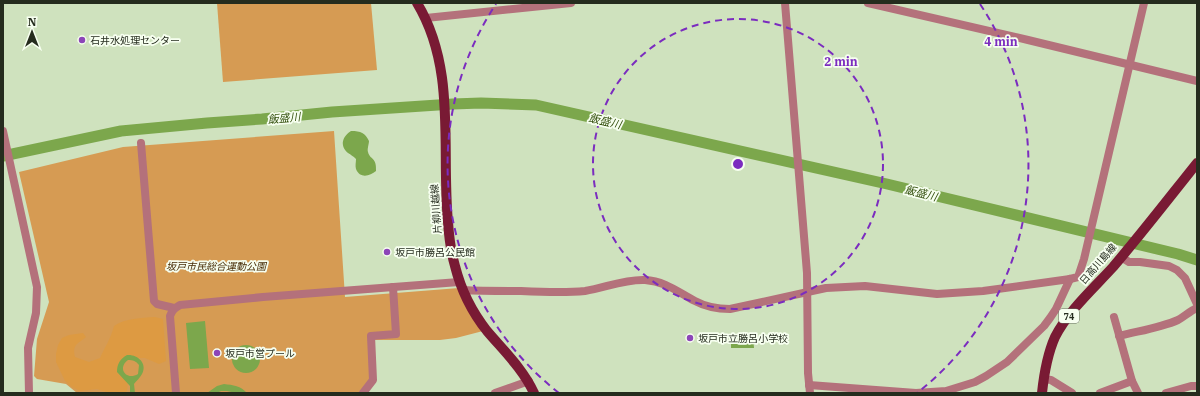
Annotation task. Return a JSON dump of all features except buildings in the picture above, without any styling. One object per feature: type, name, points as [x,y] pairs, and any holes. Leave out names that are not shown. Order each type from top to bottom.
[{"type":"main road","name":"片柳川越線","points":[[417,3],[426,18],[434,39],[441,69],[444,92],[447,209],[451,249],[461,286],[474,312],[486,330],[522,371],[529,381],[534,393]]},
{"type":"main road","name":"日高川島線","points":[[1042,393],[1049,351],[1062,326],[1123,255],[1197,163]]},
{"type":"street","points":[[426,18],[571,3]]},
{"type":"street","points":[[785,3],[808,291],[807,342],[810,389],[916,393],[946,391],[974,382],[1007,362],[1047,322],[1056,310],[1070,279]]},
{"type":"street","points":[[868,3],[1197,81]]},
{"type":"street","points":[[176,393],[170,316],[174,308],[191,303],[393,287],[461,286],[564,292],[586,291],[634,280],[646,280],[667,285],[705,305],[725,309],[736,308],[826,288],[865,286],[937,294],[961,293],[1078,277],[1144,3]]},
{"type":"street","points":[[3,131],[37,287],[36,313],[28,348],[29,393]]},
{"type":"street","points":[[142,143],[154,301],[157,304],[174,308]]},
{"type":"street","points":[[1123,255],[1128,262],[1140,262],[1174,268],[1185,278],[1197,304]]},
{"type":"street","points":[[363,393],[373,380],[371,336],[396,334],[393,287]]},
{"type":"street","points":[[1119,336],[1161,326],[1178,320],[1190,311],[1197,308]]},
{"type":"street","points":[[1114,317],[1132,381],[1138,393]]},
{"type":"street","points":[[1044,379],[1051,380],[1072,393]]},
{"type":"street","points":[[494,393],[529,381]]},
{"type":"street","points":[[1100,393],[1132,381]]},
{"type":"street","points":[[1166,393],[1191,386],[1197,387],[1195,393]]},
{"type":"green space","points":[[217,3],[371,3],[377,70],[223,82]]},
{"type":"green space","name":"坂戸市民総合運動公園","points":[[334,131],[345,297],[459,288],[483,331],[456,338],[440,340],[370,340],[372,379],[361,393],[77,393],[66,384],[37,379],[34,376],[37,339],[49,302],[19,172],[123,147]]},
{"type":"shaded area","points":[[351,131],[362,133],[369,141],[368,152],[376,166],[376,171],[371,174],[365,176],[360,174],[356,168],[356,159],[345,150],[343,141],[346,135]]},
{"type":"shaded area","points":[[155,317],[163,319],[166,361],[159,364],[145,358],[126,358],[119,371],[128,382],[126,393],[109,393],[97,389],[80,391],[65,381],[56,362],[58,345],[62,338],[69,335],[83,333],[86,337],[75,347],[74,353],[75,357],[89,362],[100,358],[114,326],[129,320]]},
{"type":"shaded area","points":[[205,321],[209,368],[190,369],[186,323]]},
{"type":"shaded area","points":[[753,337],[754,348],[731,348],[731,338]]},
{"type":"shaded area","points":[[246,345],[256,349],[260,359],[256,369],[246,373],[236,369],[232,359],[236,349]]},
{"type":"shaded area","points":[[127,355],[134,356],[143,363],[144,366],[142,374],[134,384],[135,393],[130,393],[130,386],[117,372],[119,362]],"holes":[[[128,360],[136,362],[139,365],[138,374],[130,376],[124,373],[123,367]]]},
{"type":"shaded area","points":[[224,384],[234,385],[247,393],[221,391],[217,393],[207,393],[217,386]]},
{"type":"waterway","name":"飯盛川","points":[[3,156],[121,131],[332,112],[453,104],[481,103],[536,105],[887,184],[1178,254],[1197,260]]},
{"type":"place","name":"石井水処理センター","points":[[82,40]]},
{"type":"place","name":"坂戸市勝呂公民館","points":[[387,252]]},
{"type":"place","name":"坂戸市立勝呂小学校","points":[[690,338]]},
{"type":"place","name":"坂戸市営プール","points":[[217,353]]}]
